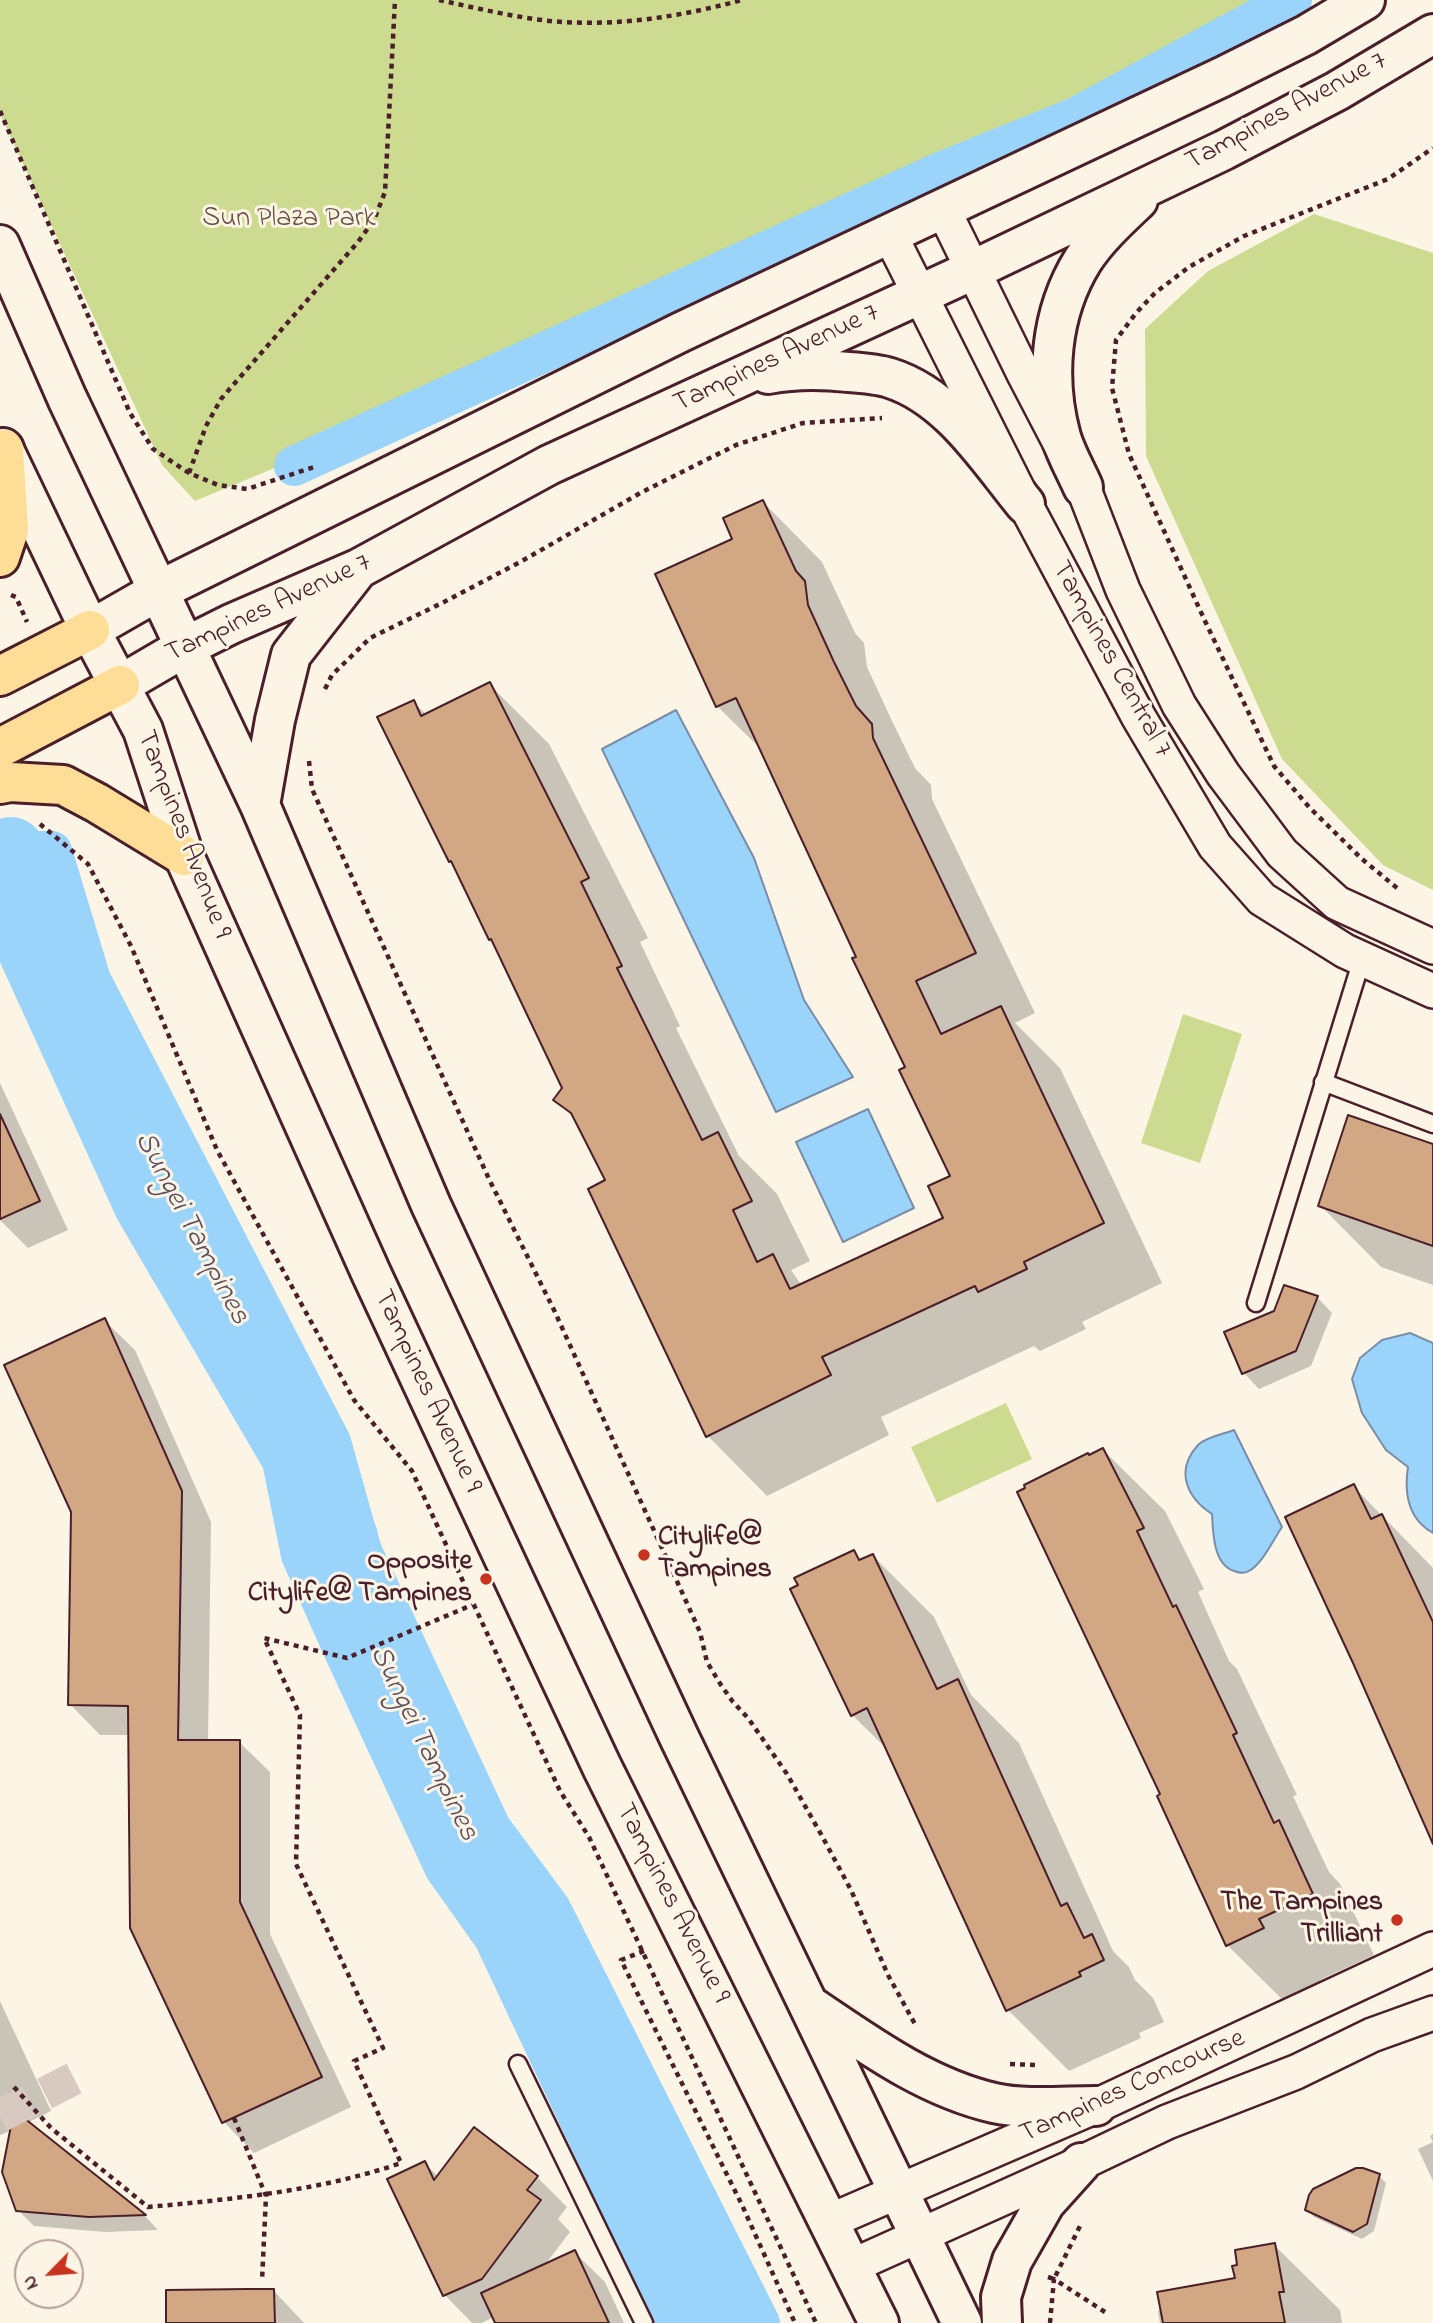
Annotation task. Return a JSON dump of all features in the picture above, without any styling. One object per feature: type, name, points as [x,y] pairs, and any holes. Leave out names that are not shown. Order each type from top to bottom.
[{"type":"main road","points":[[0,676],[90,630],[158,591],[681,332],[1246,65],[1306,35],[1365,0]]},
{"type":"main road","name":"Tampines Avenue 7","points":[[120,685],[231,624],[358,569],[549,465],[973,270],[1291,116],[1433,34]]},
{"type":"main road","points":[[1083,487],[1062,440],[1055,408],[1052,378],[1058,318],[1068,289],[1084,259],[1106,231],[1156,181]]},
{"type":"main road","points":[[0,245],[67,398],[260,804],[430,1205],[673,1724],[962,2323]]},
{"type":"main road","points":[[732,382],[787,370],[810,370],[888,377],[908,385],[942,408],[962,428],[1025,504]]},
{"type":"main road","name":"Tampines Avenue 9","points":[[0,557],[9,530],[2,444]]},
{"type":"main road","name":"Tampines Avenue 9","points":[[2,444],[90,630],[143,730],[184,856],[371,1273],[602,1767],[830,2221],[878,2323]]},
{"type":"main road","points":[[260,804],[275,719],[291,655],[358,569]]},
{"type":"main road","points":[[0,748],[120,685]]},
{"type":"main road","points":[[0,784],[10,782],[63,785],[184,856]]},
{"type":"main road","points":[[807,2004],[876,2050],[946,2089],[996,2104],[1096,2106]]},
{"type":"main road","points":[[1002,2323],[1001,2297],[1012,2261],[1045,2203],[1081,2163]]},
{"type":"street","name":"Tampines Central 7","points":[[943,209],[1083,487],[1123,590],[1179,705],[1223,774],[1282,853],[1337,903],[1433,947]]},
{"type":"street","name":"Tampines Central 7","points":[[890,235],[1025,504],[1138,716],[1215,846],[1262,899],[1345,951],[1433,991]]},
{"type":"street","name":"Tampines Concourse","points":[[830,2221],[1096,2106],[1433,1949]]},
{"type":"street","name":"Tampines Concourse","points":[[852,2266],[1167,2122],[1296,2072],[1372,2035],[1433,2013]]},
{"type":"lane","points":[[1256,1303],[1362,959]]},
{"type":"lane","points":[[1323,1083],[1433,1124]]},
{"type":"lane","points":[[518,2064],[644,2323]]},
{"type":"path","points":[[0,111],[131,413],[153,449],[189,473],[206,426],[221,399],[358,242],[378,211],[384,192],[395,0]]},
{"type":"path","points":[[439,0],[516,16],[582,23],[677,16],[742,0]]},
{"type":"path","points":[[1402,892],[1335,833],[1274,766],[1129,454],[1112,388],[1116,340],[1155,293],[1189,267],[1244,236],[1388,179],[1433,148]]},
{"type":"path","points":[[321,695],[332,675],[370,638],[444,603],[642,492],[736,445],[803,423],[893,418]]},
{"type":"path","points":[[308,755],[312,789],[489,1179],[554,1310],[700,1632],[707,1662],[793,1784],[851,1890],[888,1975],[920,2034]]},
{"type":"path","points":[[34,819],[88,864],[131,946],[217,1150],[354,1400],[412,1471],[560,1791],[589,1837],[816,2323]]},
{"type":"path","points":[[13,2087],[51,2129],[148,2207],[266,2196],[378,2171],[401,2163],[354,2061],[383,2048],[296,1864],[300,1715],[264,1638],[347,1658],[472,1605]]},
{"type":"path","points":[[643,1951],[621,1960],[742,2205],[795,2323]]},
{"type":"path","points":[[234,2118],[266,2196],[262,2281]]},
{"type":"path","points":[[1050,2323],[1054,2279],[1083,2221]]},
{"type":"path","points":[[1012,2261],[1054,2279],[1105,2312]]},
{"type":"green space","name":"Sun Plaza Park","points":[[0,0],[1272,0],[1201,37],[289,462],[195,501],[162,465],[0,114]]},
{"type":"green space","points":[[1314,214],[1433,253],[1433,890],[1383,865],[1282,759],[1146,456],[1145,329],[1208,271]]},
{"type":"green space","points":[[1183,1014],[1242,1034],[1200,1163],[1141,1143]]},
{"type":"green space","points":[[1006,1403],[1032,1459],[937,1503],[911,1447]]},
{"type":"water","points":[[676,710],[754,858],[804,1000],[853,1077],[776,1112],[602,749]]},
{"type":"water","points":[[868,1109],[914,1208],[843,1242],[796,1142]]},
{"type":"water","points":[[1410,1333],[1433,1343],[1433,1533],[1413,1513],[1408,1496],[1408,1467],[1386,1450],[1362,1413],[1352,1379],[1360,1358],[1382,1340]]},
{"type":"water","points":[[1234,1430],[1282,1527],[1259,1563],[1243,1573],[1234,1571],[1222,1562],[1216,1547],[1212,1514],[1190,1491],[1185,1473],[1191,1454],[1201,1442]]},
{"type":"building","points":[[763,500],[796,571],[805,581],[808,605],[834,662],[856,706],[872,724],[873,738],[976,953],[916,981],[941,1034],[1001,1006],[1104,1223],[1024,1262],[1027,1269],[978,1292],[975,1286],[822,1357],[831,1375],[706,1437],[588,1189],[605,1180],[571,1113],[553,1100],[562,1088],[491,939],[489,940],[377,717],[414,700],[421,716],[490,682],[589,878],[581,882],[622,966],[617,968],[702,1140],[718,1132],[752,1201],[733,1210],[757,1262],[773,1254],[790,1289],[943,1218],[928,1186],[950,1176],[899,1070],[905,1067],[852,958],[856,957],[736,698],[716,707],[655,574],[732,539],[723,518]]},
{"type":"building","points":[[0,1114],[40,1201],[0,1219]]},
{"type":"building","points":[[1348,1115],[1433,1144],[1433,1246],[1318,1206]]},
{"type":"building","points":[[1284,1285],[1318,1296],[1296,1351],[1242,1374],[1224,1332],[1274,1311]]},
{"type":"building","points":[[105,1318],[182,1491],[178,1740],[240,1740],[240,1902],[322,2077],[222,2123],[130,1928],[128,1706],[68,1705],[71,1512],[4,1365]]},
{"type":"building","points":[[1103,1448],[1144,1528],[1137,1531],[1173,1607],[1176,1605],[1237,1733],[1233,1735],[1274,1823],[1279,1820],[1313,1894],[1259,1919],[1264,1928],[1226,1946],[1157,1796],[1160,1794],[1017,1492],[1025,1488],[1024,1485]]},
{"type":"building","points":[[1354,1484],[1371,1519],[1382,1514],[1433,1622],[1433,1844],[1285,1517]]},
{"type":"building","points":[[854,1550],[859,1560],[873,1554],[937,1689],[958,1679],[1061,1906],[1067,1903],[1084,1938],[1092,1934],[1104,1960],[1079,1972],[1081,1976],[1006,2011],[867,1708],[851,1716],[790,1589],[798,1585],[794,1578]]},
{"type":"building","points":[[14,2110],[146,2215],[89,2217],[16,2211],[2,2172]]},
{"type":"building","points":[[474,2127],[538,2176],[527,2190],[541,2200],[482,2279],[443,2296],[387,2179],[425,2161],[434,2180]]},
{"type":"building","points":[[1356,2168],[1380,2174],[1367,2224],[1353,2232],[1305,2210],[1313,2189]]},
{"type":"building","points":[[1275,2243],[1284,2292],[1279,2292],[1285,2323],[1163,2323],[1157,2292],[1235,2278],[1232,2266],[1237,2265],[1235,2250]]},
{"type":"building","points":[[575,2250],[609,2323],[495,2323],[481,2293]]},
{"type":"building","points":[[274,2289],[275,2323],[166,2323],[166,2290]]},
{"type":"waterway","points":[[294,466],[945,170],[1076,117],[1292,0]]},
{"type":"waterway","points":[[0,851],[52,851],[91,980],[331,1442],[361,1549],[491,1828],[551,1909],[760,2323]]},
{"type":"waterway","name":"Sungei Tampines","points":[[11,851],[166,1195],[262,1362],[344,1538],[366,1630],[474,1852],[527,1932],[714,2323]]},
{"type":"waterway","points":[[0,914],[135,1210],[282,1461],[301,1555],[347,1658],[445,1869],[494,1938],[675,2323]]},
{"type":"tunnel","points":[[0,2116],[83,2074]]},
{"type":"place","name":"Citylife@ Tampines","points":[[644,1555]]},
{"type":"place","name":"Opposite Citylife@ Tampines","points":[[486,1579]]},
{"type":"place","name":"The Tampines Trilliant","points":[[1397,1920]]}]
